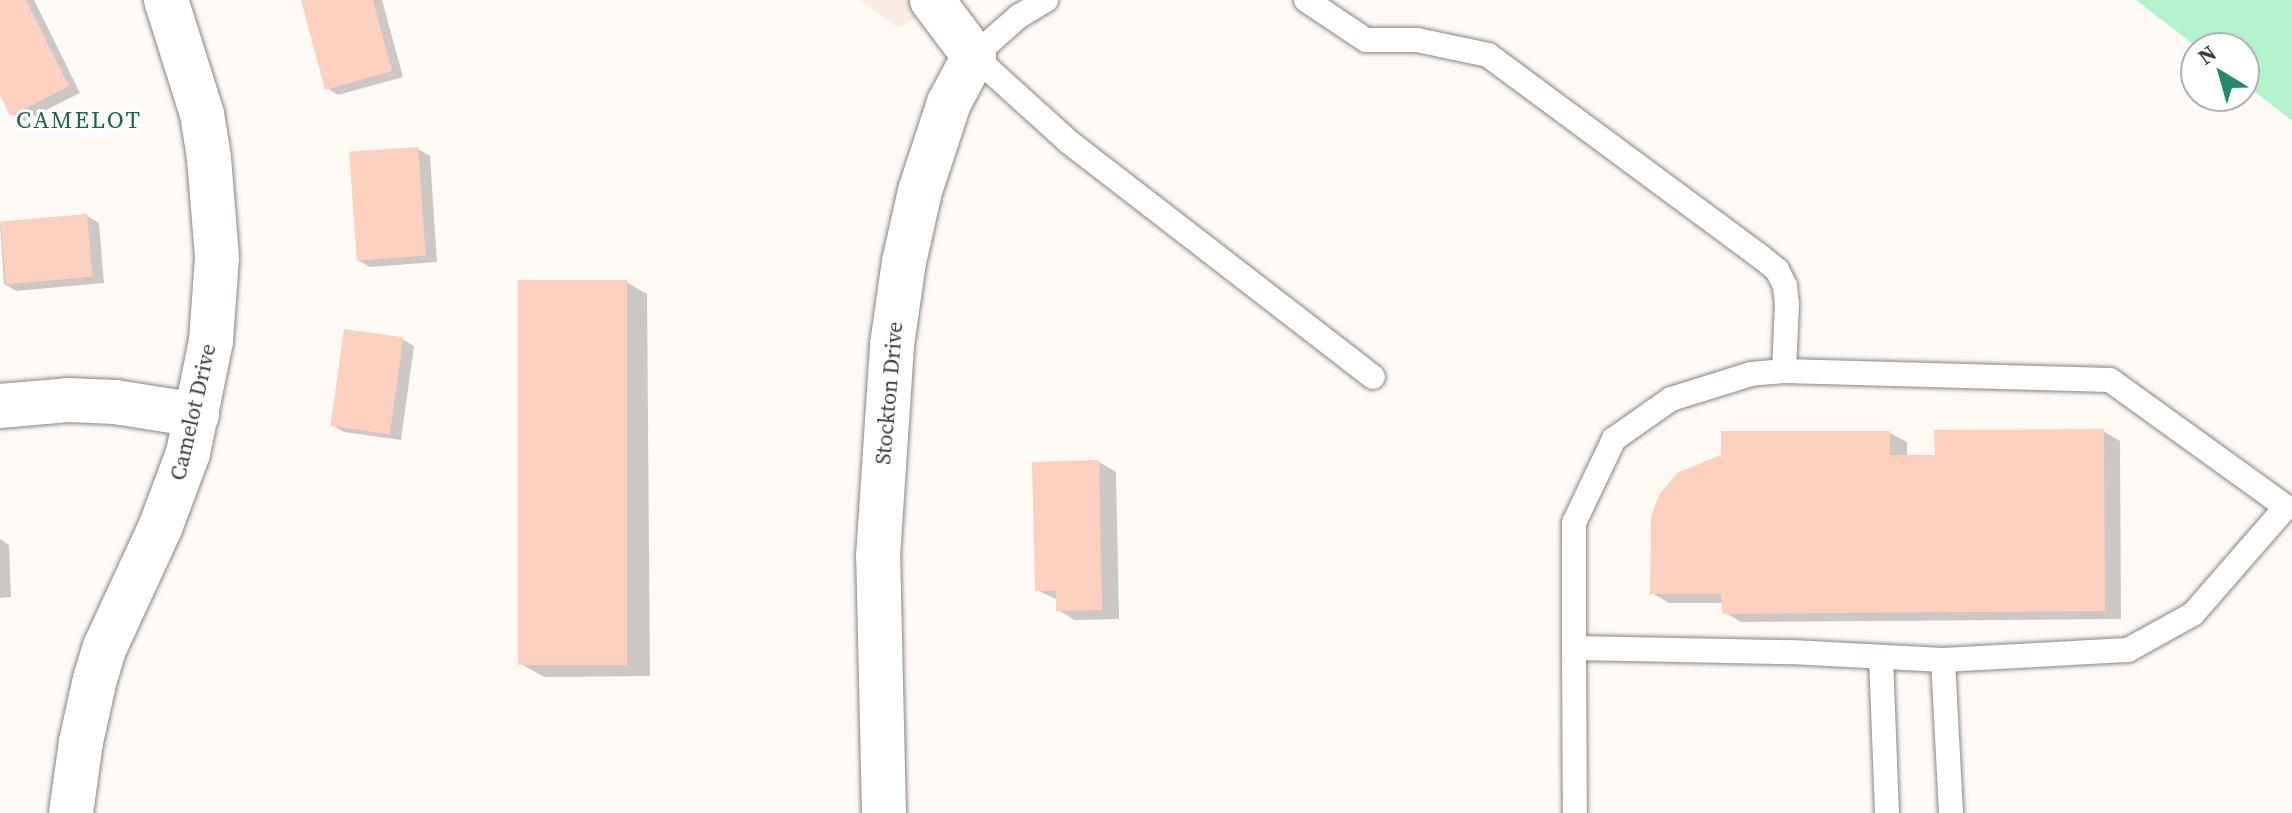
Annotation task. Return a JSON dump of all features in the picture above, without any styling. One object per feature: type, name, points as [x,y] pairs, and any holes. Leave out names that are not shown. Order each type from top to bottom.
[{"type":"street","name":"Camelot Drive","points":[[71,813],[81,742],[105,647],[173,496],[197,415],[215,302],[215,209],[202,114],[166,0]]},
{"type":"street","points":[[932,0],[974,56]]},
{"type":"street","name":"Stockton Drive","points":[[884,813],[878,557],[892,345],[904,262],[928,162],[949,103],[974,56]]},
{"type":"street","points":[[0,406],[68,400],[115,402],[197,415]]},
{"type":"lane","points":[[1046,0],[1019,8],[974,56],[1069,142],[1373,377]]},
{"type":"lane","points":[[1306,0],[1366,40],[1417,40],[1488,55],[1761,257],[1777,270],[1785,286],[1784,371]]},
{"type":"lane","points":[[1574,648],[1943,660],[2128,650],[2193,614],[2286,507],[2110,380],[1784,371],[1751,374],[1671,399],[1614,439],[1574,523],[1574,648],[1575,813]]},
{"type":"lane","points":[[1881,657],[1887,813]]},
{"type":"lane","points":[[1943,660],[1951,813]]},
{"type":"shaded area","points":[[860,0],[949,0],[898,28]]},
{"type":"green space","points":[[2136,0],[2292,0],[2292,121],[2260,96],[2260,32],[2180,34]]},
{"type":"building","points":[[0,0],[26,0],[69,86],[10,116],[0,95]]},
{"type":"building","points":[[301,0],[373,0],[392,71],[325,90]]},
{"type":"building","points":[[418,147],[426,256],[357,261],[349,152]]},
{"type":"building","points":[[87,214],[92,277],[6,284],[0,222]]},
{"type":"building","points":[[518,280],[627,280],[627,665],[518,665]]},
{"type":"building","points":[[344,329],[403,337],[390,434],[330,426]]},
{"type":"building","points":[[2104,429],[2105,611],[1722,614],[1721,594],[1650,594],[1651,517],[1659,495],[1677,473],[1721,455],[1721,431],[1890,431],[1890,455],[1935,455],[1934,430]]},
{"type":"building","points":[[1099,460],[1102,610],[1056,611],[1056,591],[1035,591],[1032,462]]},
{"type":"district","name":"CAMELOT","points":[[79,120]]}]
